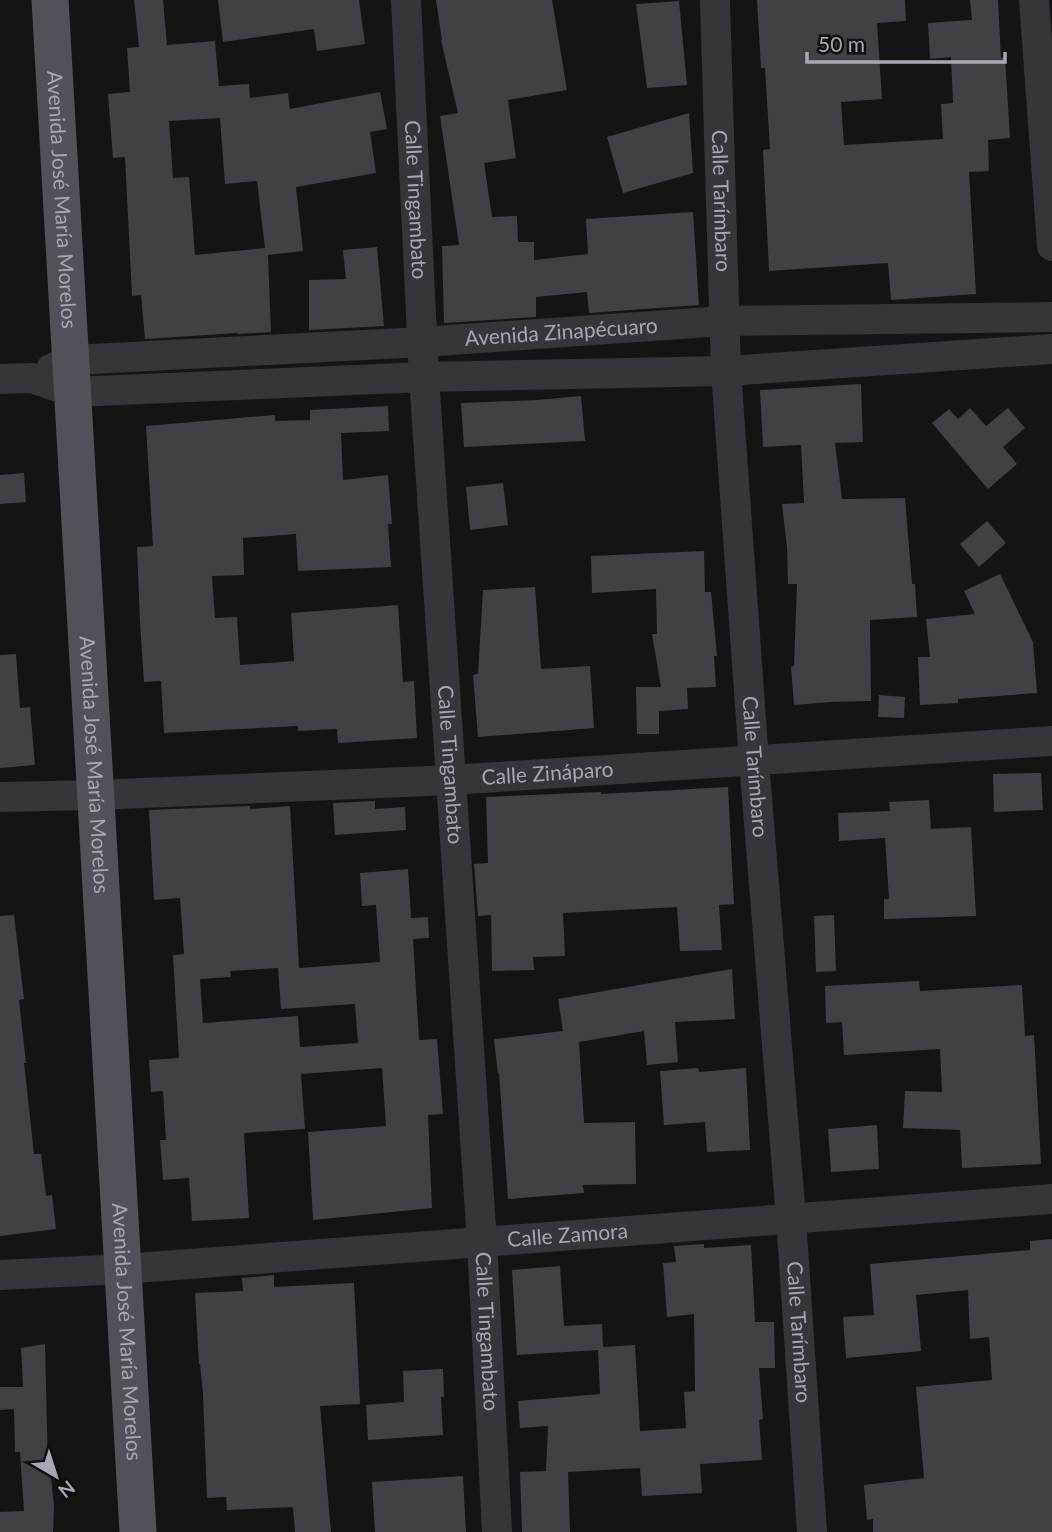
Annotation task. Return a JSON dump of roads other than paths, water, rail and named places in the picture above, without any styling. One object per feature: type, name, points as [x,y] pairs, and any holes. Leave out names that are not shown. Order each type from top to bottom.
[{"type":"main road","name":"Avenida José María Morelos","points":[[50,0],[138,1532]]},
{"type":"street","name":"Calle Tingambato","points":[[406,0],[424,377],[482,1242],[497,1532]]},
{"type":"street","name":"Calle Tarímbaro","points":[[715,0],[726,371],[791,1218],[812,1532]]},
{"type":"street","points":[[1034,0],[1052,246]]},
{"type":"street","name":"Avenida Zinapécuaro","points":[[72,376],[422,342],[724,321],[1052,317]]},
{"type":"street","name":"Avenida Zinapécuaro","points":[[72,376],[424,377],[726,371],[1052,349]]},
{"type":"street","points":[[0,379],[72,376]]},
{"type":"street","name":"Calle Zináparo","points":[[0,797],[451,780],[1052,741]]},
{"type":"street","name":"Calle Zamora","points":[[0,1275],[123,1269],[1052,1199]]}]
